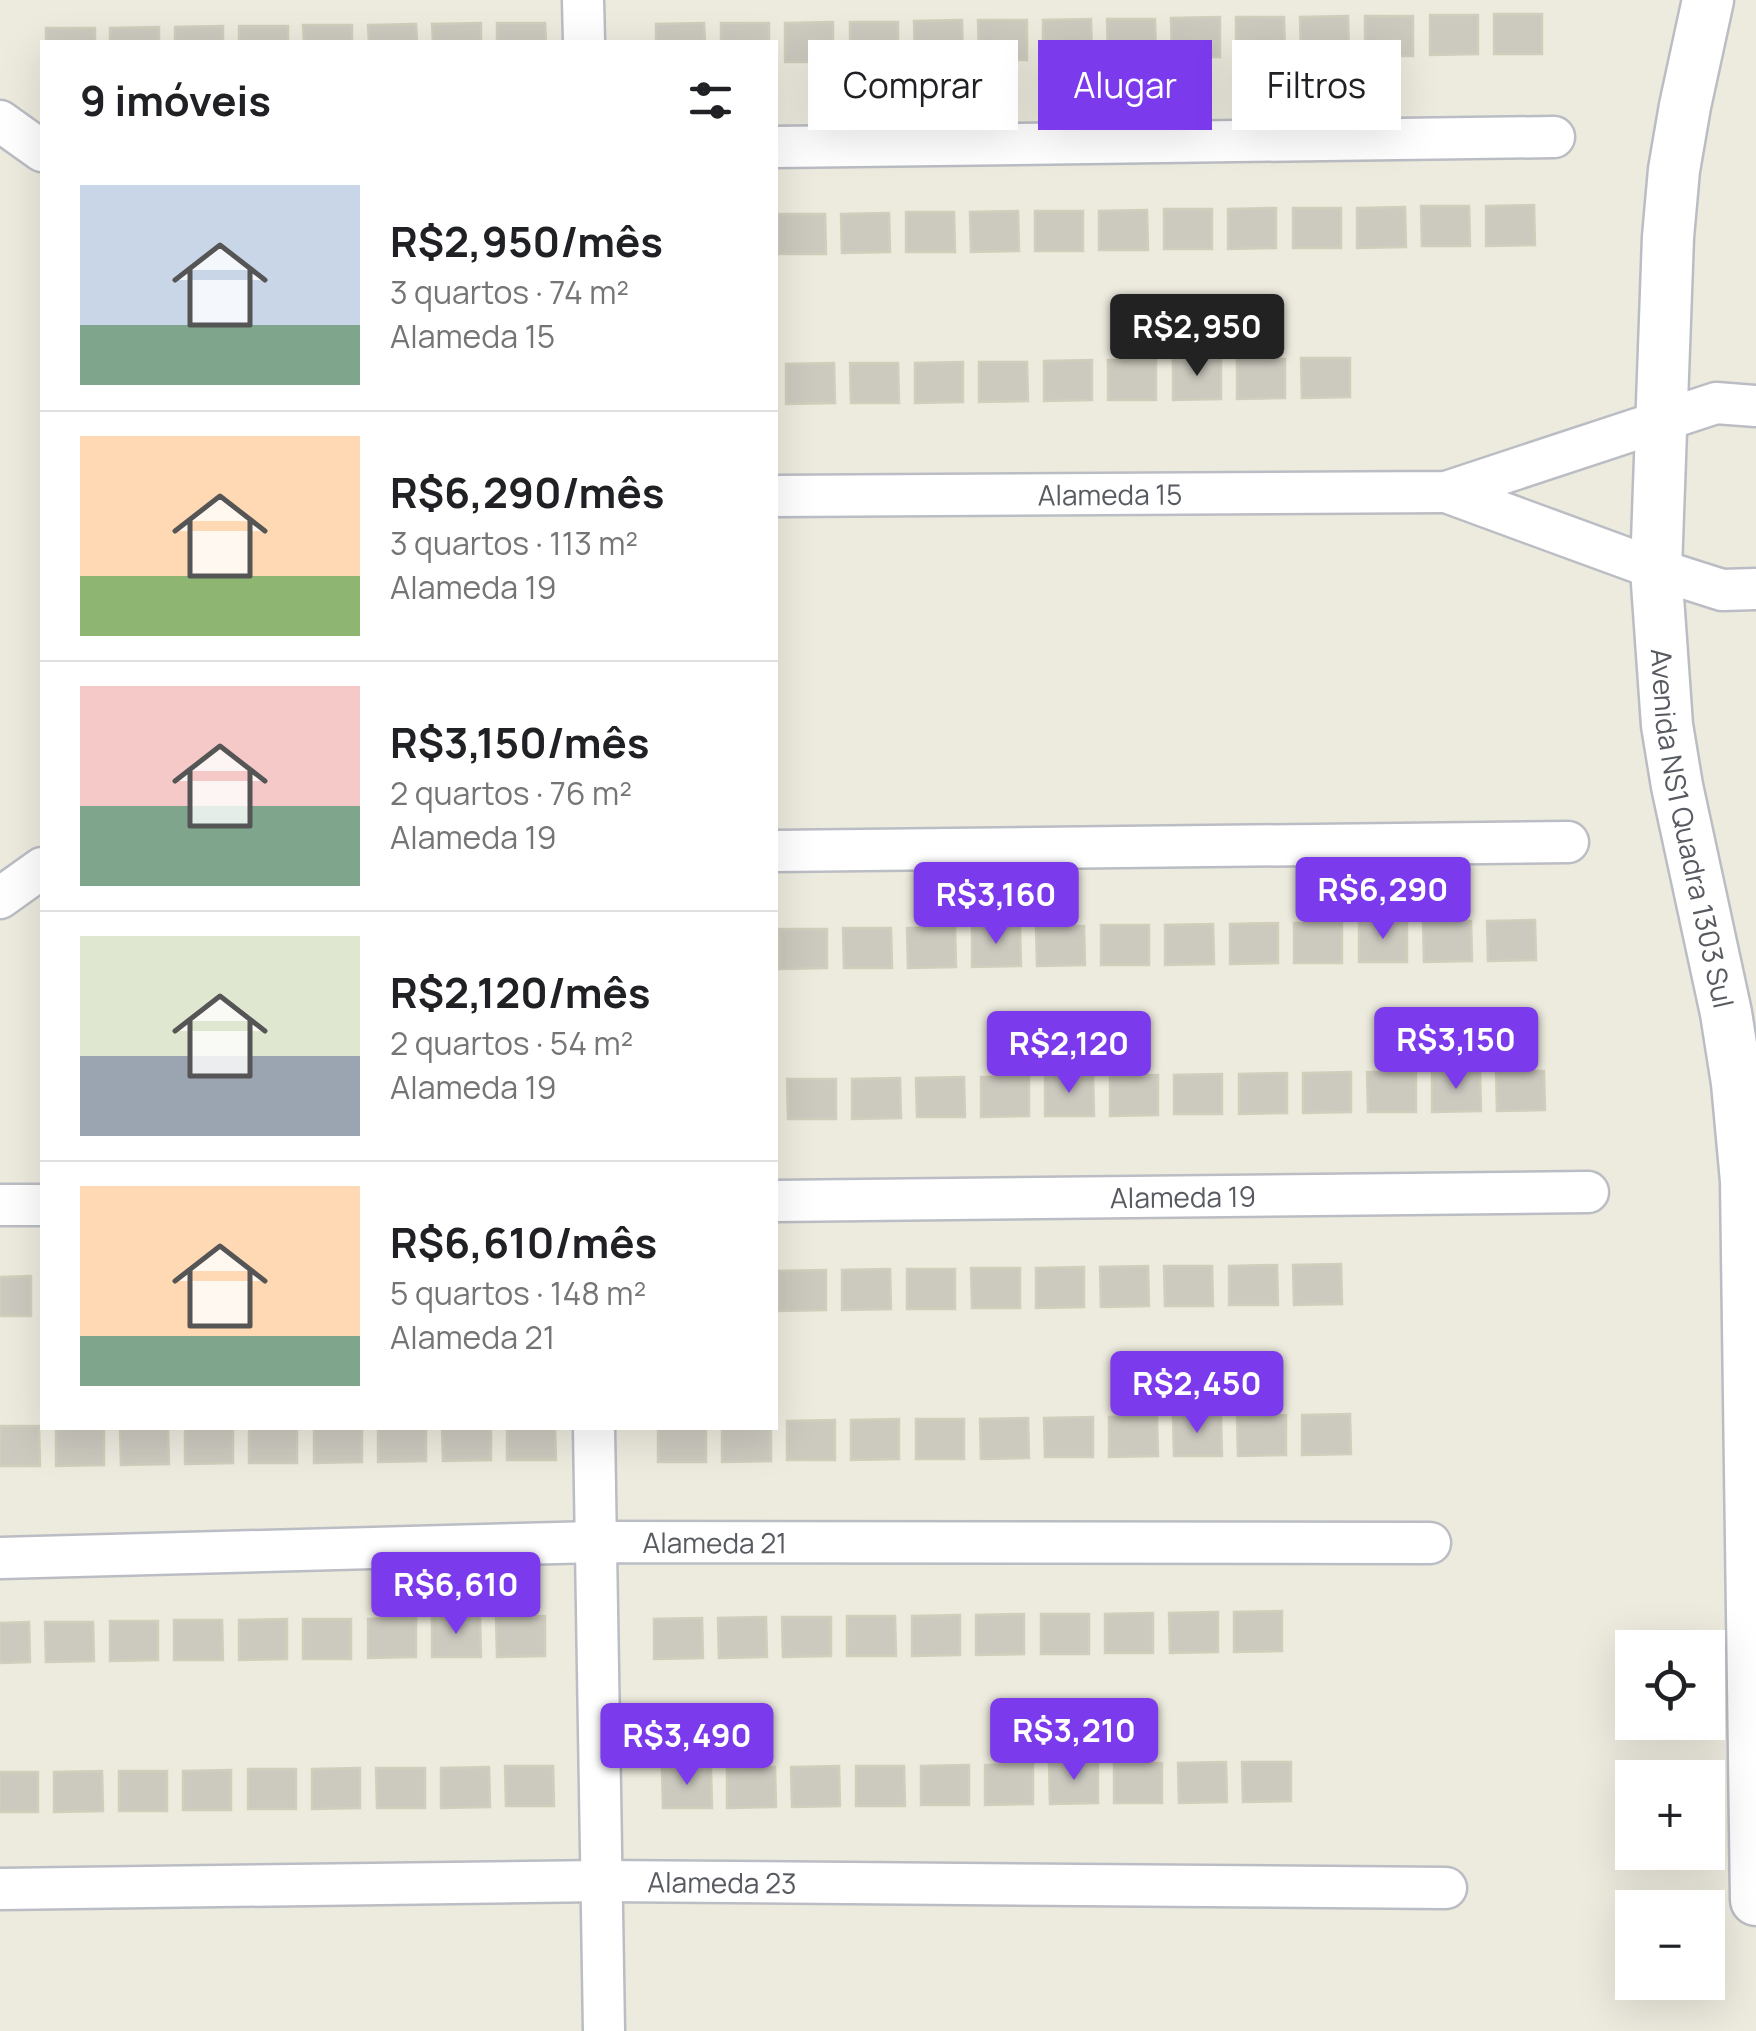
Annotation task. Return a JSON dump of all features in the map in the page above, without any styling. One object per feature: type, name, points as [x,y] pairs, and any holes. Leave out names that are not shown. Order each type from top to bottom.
[{"type":"street","points":[[583,0],[584,40]]},
{"type":"street","name":"Avenida NS1 Quadra 1303 Sul","points":[[1708,0],[1674,170],[1656,569],[1667,725],[1726,1013],[1738,1083],[1746,1181],[1756,1900]]},
{"type":"street","points":[[0,121],[40,150]]},
{"type":"street","points":[[778,147],[1554,137]]},
{"type":"street","points":[[1446,492],[1716,403],[1756,406]]},
{"type":"street","points":[[1446,492],[1722,590],[1756,589]]},
{"type":"street","name":"Alameda 15","points":[[778,496],[1446,492]]},
{"type":"street","points":[[778,850],[1568,842]]},
{"type":"street","points":[[0,898],[40,869]]},
{"type":"street","name":"Alameda 19","points":[[778,1202],[1588,1192]]},
{"type":"street","points":[[0,1205],[40,1204]]},
{"type":"street","points":[[594,1430],[604,2031]]},
{"type":"street","name":"Alameda 21","points":[[0,1558],[596,1542],[1430,1543]]},
{"type":"street","name":"Alameda 23","points":[[0,1889],[602,1881],[1446,1888]]},
{"type":"building","points":[[1494,14],[1542,14],[1542,54],[1494,54]]},
{"type":"building","points":[[1430,15],[1478,15],[1478,54],[1430,55]]},
{"type":"building","points":[[1348,16],[1349,40],[1301,40],[1300,17]]},
{"type":"building","points":[[1365,16],[1413,16],[1413,56],[1401,56],[1401,40],[1365,40]]},
{"type":"building","points":[[1220,17],[1220,57],[1212,57],[1212,40],[1172,40],[1171,18]]},
{"type":"building","points":[[1236,17],[1284,17],[1285,40],[1236,40]]},
{"type":"building","points":[[1091,19],[1092,40],[1043,40],[1043,20]]},
{"type":"building","points":[[1107,19],[1155,19],[1156,40],[1108,40]]},
{"type":"building","points":[[962,20],[962,40],[914,40],[914,21]]},
{"type":"building","points":[[978,20],[1027,20],[1027,60],[1018,60],[1018,40],[978,40]]},
{"type":"building","points":[[833,22],[833,40],[808,40],[808,62],[785,62],[785,23]]},
{"type":"building","points":[[850,22],[898,22],[898,40],[850,40]]},
{"type":"building","points":[[481,23],[481,40],[433,40],[432,24]]},
{"type":"building","points":[[497,23],[545,23],[546,40],[497,40]]},
{"type":"building","points":[[704,23],[705,40],[656,40],[656,24]]},
{"type":"building","points":[[721,23],[769,23],[769,40],[721,40]]},
{"type":"building","points":[[416,24],[417,40],[369,40],[368,25]]},
{"type":"building","points":[[303,25],[352,25],[352,40],[304,40]]},
{"type":"building","points":[[223,26],[223,40],[175,40],[175,27]]},
{"type":"building","points":[[239,26],[288,26],[288,40],[239,40]]},
{"type":"building","points":[[159,27],[159,40],[110,40],[110,28]]},
{"type":"building","points":[[46,28],[95,28],[95,40],[46,40]]},
{"type":"building","points":[[1534,205],[1535,245],[1486,246],[1486,206]]},
{"type":"building","points":[[1421,206],[1469,206],[1470,246],[1422,246]]},
{"type":"building","points":[[1405,207],[1406,247],[1357,248],[1357,208]]},
{"type":"building","points":[[1276,208],[1276,248],[1228,249],[1228,209]]},
{"type":"building","points":[[1293,208],[1341,208],[1341,248],[1293,248]]},
{"type":"building","points":[[1164,209],[1212,209],[1212,249],[1164,249]]},
{"type":"building","points":[[1147,210],[1148,250],[1099,250],[1099,211]]},
{"type":"building","points":[[1018,211],[1019,251],[971,252],[970,212]]},
{"type":"building","points":[[1035,211],[1083,211],[1083,251],[1035,251]]},
{"type":"building","points":[[906,212],[954,212],[955,252],[906,252]]},
{"type":"building","points":[[889,213],[890,252],[842,253],[841,214]]},
{"type":"building","points":[[778,214],[825,214],[826,254],[778,254]]},
{"type":"building","points":[[1301,358],[1350,358],[1350,397],[1302,398]]},
{"type":"building","points":[[1221,359],[1221,399],[1173,400],[1173,360]]},
{"type":"building","points":[[1237,359],[1285,359],[1285,398],[1237,399]]},
{"type":"building","points":[[1092,360],[1092,400],[1044,401],[1044,361]]},
{"type":"building","points":[[1108,360],[1156,360],[1156,400],[1108,400]]},
{"type":"building","points":[[963,362],[963,402],[915,403],[915,363]]},
{"type":"building","points":[[979,362],[1027,362],[1028,401],[979,402]]},
{"type":"building","points":[[834,363],[835,403],[786,404],[786,364]]},
{"type":"building","points":[[850,363],[898,363],[899,403],[851,403]]},
{"type":"building","points":[[1535,920],[1536,960],[1488,961],[1487,921]]},
{"type":"building","points":[[1471,921],[1472,961],[1424,962],[1423,922]]},
{"type":"building","points":[[1407,922],[1407,962],[1359,962],[1359,923]]},
{"type":"building","points":[[1278,923],[1278,963],[1230,964],[1230,924]]},
{"type":"building","points":[[1294,923],[1342,923],[1342,963],[1294,963]]},
{"type":"building","points":[[1213,924],[1214,964],[1165,965],[1165,925]]},
{"type":"building","points":[[1101,925],[1149,925],[1149,965],[1101,965]]},
{"type":"building","points":[[1020,926],[1021,966],[972,967],[972,927]]},
{"type":"building","points":[[1036,926],[1084,926],[1085,965],[1037,966]]},
{"type":"building","points":[[955,927],[956,967],[908,968],[907,928]]},
{"type":"building","points":[[843,928],[891,928],[892,968],[844,968]]},
{"type":"building","points":[[779,929],[827,929],[827,968],[779,969]]},
{"type":"building","points":[[1480,1071],[1481,1111],[1432,1112],[1432,1072]]},
{"type":"building","points":[[1496,1071],[1544,1071],[1545,1110],[1497,1111]]},
{"type":"building","points":[[1351,1072],[1351,1112],[1303,1113],[1303,1073]]},
{"type":"building","points":[[1367,1072],[1416,1072],[1416,1112],[1368,1112]]},
{"type":"building","points":[[1287,1073],[1287,1113],[1239,1114],[1239,1074]]},
{"type":"building","points":[[1222,1074],[1222,1114],[1174,1114],[1174,1075]]},
{"type":"building","points":[[1158,1075],[1158,1115],[1110,1116],[1110,1076]]},
{"type":"building","points":[[1029,1076],[1029,1116],[981,1117],[981,1077]]},
{"type":"building","points":[[1045,1076],[1093,1076],[1094,1116],[1045,1116]]},
{"type":"building","points":[[964,1077],[965,1117],[917,1117],[916,1078]]},
{"type":"building","points":[[900,1078],[901,1118],[852,1119],[852,1079]]},
{"type":"building","points":[[787,1079],[836,1079],[836,1119],[788,1119]]},
{"type":"building","points":[[1341,1264],[1342,1304],[1294,1305],[1293,1265]]},
{"type":"building","points":[[1277,1265],[1278,1305],[1229,1305],[1229,1266]]},
{"type":"building","points":[[1148,1266],[1149,1306],[1101,1307],[1100,1267]]},
{"type":"building","points":[[1164,1266],[1212,1266],[1213,1306],[1165,1306]]},
{"type":"building","points":[[1084,1267],[1084,1307],[1036,1308],[1036,1268]]},
{"type":"building","points":[[971,1268],[1020,1268],[1020,1308],[972,1308]]},
{"type":"building","points":[[890,1269],[891,1309],[842,1310],[842,1270]]},
{"type":"building","points":[[907,1269],[955,1269],[955,1309],[907,1309]]},
{"type":"building","points":[[826,1270],[826,1310],[778,1311],[778,1271]]},
{"type":"building","points":[[31,1276],[31,1316],[0,1316],[0,1277]]},
{"type":"building","points":[[1350,1414],[1351,1454],[1302,1455],[1302,1415]]},
{"type":"building","points":[[1286,1415],[1286,1455],[1238,1456],[1237,1416]]},
{"type":"building","points":[[1157,1416],[1158,1456],[1109,1457],[1109,1417]]},
{"type":"building","points":[[1173,1416],[1221,1416],[1222,1456],[1174,1456]]},
{"type":"building","points":[[1093,1417],[1093,1457],[1045,1457],[1044,1418]]},
{"type":"building","points":[[1028,1418],[1029,1458],[981,1459],[980,1419]]},
{"type":"building","points":[[899,1419],[899,1459],[851,1460],[851,1420]]},
{"type":"building","points":[[916,1419],[964,1419],[964,1459],[916,1459]]},
{"type":"building","points":[[835,1420],[835,1460],[787,1460],[787,1421]]},
{"type":"building","points":[[0,1426],[39,1426],[40,1466],[0,1466]]},
{"type":"building","points":[[56,1430],[104,1430],[104,1465],[56,1466]]},
{"type":"building","points":[[120,1430],[168,1430],[169,1464],[121,1465]]},
{"type":"building","points":[[185,1430],[233,1430],[233,1463],[185,1464]]},
{"type":"building","points":[[249,1430],[297,1430],[297,1463],[249,1463]]},
{"type":"building","points":[[314,1430],[362,1430],[362,1462],[314,1463]]},
{"type":"building","points":[[378,1430],[426,1430],[426,1461],[378,1462]]},
{"type":"building","points":[[442,1430],[491,1430],[491,1460],[443,1461]]},
{"type":"building","points":[[507,1430],[555,1430],[556,1460],[507,1460]]},
{"type":"building","points":[[658,1430],[706,1430],[706,1462],[658,1462]]},
{"type":"building","points":[[722,1430],[771,1430],[771,1461],[722,1462]]},
{"type":"building","points":[[1282,1611],[1282,1651],[1234,1652],[1234,1612]]},
{"type":"building","points":[[1218,1612],[1218,1652],[1170,1653],[1169,1613]]},
{"type":"building","points":[[1153,1613],[1153,1653],[1105,1653],[1105,1614]]},
{"type":"building","points":[[1024,1614],[1024,1654],[976,1655],[976,1615]]},
{"type":"building","points":[[1041,1614],[1089,1614],[1089,1654],[1041,1654]]},
{"type":"building","points":[[960,1615],[960,1655],[912,1656],[912,1616]]},
{"type":"building","points":[[545,1616],[545,1656],[497,1657],[496,1617]]},
{"type":"building","points":[[847,1616],[895,1616],[896,1656],[847,1656]]},
{"type":"building","points":[[432,1617],[480,1617],[481,1657],[432,1657]]},
{"type":"building","points":[[766,1617],[767,1657],[719,1658],[718,1618]]},
{"type":"building","points":[[782,1617],[831,1617],[831,1656],[783,1657]]},
{"type":"building","points":[[416,1618],[416,1657],[368,1658],[368,1619]]},
{"type":"building","points":[[702,1618],[703,1658],[654,1659],[654,1619]]},
{"type":"building","points":[[287,1619],[287,1659],[239,1660],[239,1620]]},
{"type":"building","points":[[303,1619],[351,1619],[351,1659],[303,1659]]},
{"type":"building","points":[[174,1620],[222,1620],[223,1660],[174,1660]]},
{"type":"building","points":[[110,1621],[158,1621],[158,1660],[110,1661]]},
{"type":"building","points":[[29,1622],[30,1662],[0,1663],[0,1623]]},
{"type":"building","points":[[45,1622],[93,1622],[94,1661],[46,1662]]},
{"type":"building","points":[[1226,1762],[1227,1802],[1179,1803],[1178,1763]]},
{"type":"building","points":[[1242,1762],[1291,1762],[1291,1801],[1243,1802]]},
{"type":"building","points":[[1098,1763],[1098,1803],[1050,1804],[1049,1764]]},
{"type":"building","points":[[1114,1763],[1162,1763],[1162,1803],[1114,1803]]},
{"type":"building","points":[[1033,1764],[1033,1804],[985,1805],[985,1765]]},
{"type":"building","points":[[969,1765],[969,1805],[921,1805],[921,1766]]},
{"type":"building","points":[[505,1766],[553,1766],[554,1806],[506,1806]]},
{"type":"building","points":[[839,1766],[840,1806],[792,1807],[791,1767]]},
{"type":"building","points":[[856,1766],[904,1766],[905,1806],[856,1806]]},
{"type":"building","points":[[489,1767],[490,1807],[441,1808],[441,1768]]},
{"type":"building","points":[[775,1767],[776,1807],[727,1808],[727,1768]]},
{"type":"building","points":[[360,1768],[360,1808],[312,1809],[312,1769]]},
{"type":"building","points":[[376,1768],[425,1768],[425,1808],[377,1808]]},
{"type":"building","points":[[711,1768],[712,1808],[663,1808],[662,1769]]},
{"type":"building","points":[[248,1769],[296,1769],[296,1809],[248,1809]]},
{"type":"building","points":[[231,1770],[231,1810],[183,1810],[183,1771]]},
{"type":"building","points":[[102,1771],[103,1811],[54,1812],[54,1772]]},
{"type":"building","points":[[119,1771],[167,1771],[167,1811],[119,1811]]},
{"type":"building","points":[[0,1772],[38,1772],[38,1812],[0,1812]]}]
